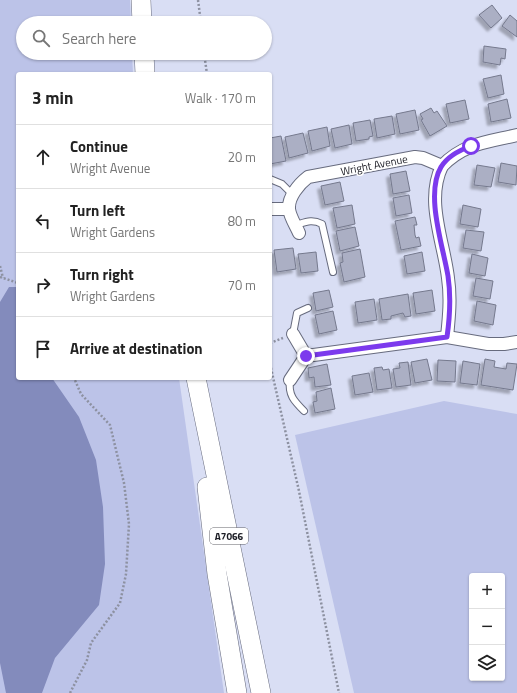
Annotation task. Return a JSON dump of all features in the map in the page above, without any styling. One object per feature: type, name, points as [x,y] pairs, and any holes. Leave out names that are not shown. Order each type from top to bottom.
[{"type":"main road","points":[[141,0],[142,16]]},
{"type":"main road","points":[[144,60],[145,72]]},
{"type":"main road","name":"A7066","points":[[195,380],[217,574],[237,693]]},
{"type":"main road","name":"A7066","points":[[195,380],[261,693]]},
{"type":"street","points":[[447,337],[450,309],[448,277],[434,200],[436,185],[442,166],[460,150],[517,135]]},
{"type":"street","name":"Wright Avenue","points":[[289,209],[293,195],[300,184],[308,177],[415,157],[423,158],[442,166]]},
{"type":"street","points":[[272,209],[289,209],[297,229]]},
{"type":"street","points":[[293,334],[306,356]]},
{"type":"street","points":[[290,380],[306,356],[447,337],[488,344],[517,342]]},
{"type":"lane","points":[[272,180],[282,184],[293,195]]},
{"type":"lane","points":[[297,229],[308,221],[315,220],[322,224],[333,272]]},
{"type":"lane","points":[[293,334],[297,313],[308,308]]},
{"type":"lane","points":[[290,380],[289,391],[293,400],[304,411]]},
{"type":"path","points":[[198,0],[200,16]]},
{"type":"path","points":[[205,60],[207,72]]},
{"type":"path","points":[[0,266],[2,277],[16,282]]},
{"type":"path","points":[[272,373],[299,491],[339,693]]},
{"type":"path","points":[[70,693],[87,660],[91,643],[120,603],[126,574],[129,524],[124,483],[110,425],[81,394],[75,380]]},
{"type":"shaded area","points":[[0,0],[130,0],[131,16],[16,16],[16,60],[132,60],[133,72],[16,72],[16,380],[179,380],[224,693],[0,693]]},
{"type":"shaded area","points":[[9,287],[16,287],[16,380],[53,380],[79,417],[96,460],[103,507],[105,564],[99,605],[55,658],[42,693],[6,693],[0,663],[0,302]]},
{"type":"shaded area","points":[[444,401],[517,414],[517,693],[354,693],[295,435]]},
{"type":"building","points":[[492,5],[502,18],[491,28],[479,15]]},
{"type":"building","points":[[510,15],[517,21],[517,37],[502,26]]},
{"type":"building","points":[[484,46],[506,49],[505,59],[501,58],[500,65],[483,62]]},
{"type":"building","points":[[501,75],[504,94],[488,98],[483,79]]},
{"type":"building","points":[[507,99],[511,118],[491,122],[488,104]]},
{"type":"building","points":[[465,100],[469,119],[450,123],[446,104]]},
{"type":"building","points":[[431,108],[434,113],[437,111],[447,126],[430,136],[421,120],[423,119],[420,114]]},
{"type":"building","points":[[415,110],[419,130],[400,134],[396,114]]},
{"type":"building","points":[[392,116],[395,134],[377,138],[374,119]]},
{"type":"building","points":[[370,120],[373,136],[369,137],[369,139],[356,141],[353,123]]},
{"type":"building","points":[[349,125],[352,144],[335,148],[331,129]]},
{"type":"building","points":[[327,127],[330,146],[312,151],[308,131]]},
{"type":"building","points":[[303,133],[308,153],[289,158],[285,137]]},
{"type":"building","points":[[281,136],[286,161],[272,164],[272,138]]},
{"type":"building","points":[[501,163],[517,166],[516,185],[498,182]]},
{"type":"building","points":[[477,165],[495,168],[491,187],[474,185]]},
{"type":"building","points":[[406,171],[410,191],[393,194],[390,174]]},
{"type":"building","points":[[340,182],[344,201],[325,205],[321,186]]},
{"type":"building","points":[[409,195],[412,213],[396,216],[393,198]]},
{"type":"building","points":[[352,205],[355,224],[337,228],[333,208]]},
{"type":"building","points":[[463,205],[481,209],[478,227],[460,224]]},
{"type":"building","points":[[415,217],[417,225],[414,225],[415,235],[416,238],[419,237],[421,246],[401,250],[395,221]]},
{"type":"building","points":[[355,227],[359,246],[340,251],[336,231]]},
{"type":"building","points":[[466,230],[484,232],[481,251],[463,248]]},
{"type":"building","points":[[293,248],[296,269],[277,272],[274,250]]},
{"type":"building","points":[[360,249],[365,277],[344,282],[340,263],[343,262],[342,253]]},
{"type":"building","points":[[316,252],[318,271],[301,273],[298,254]]},
{"type":"building","points":[[422,252],[425,271],[407,274],[404,256]]},
{"type":"building","points":[[472,254],[488,258],[485,276],[469,273]]},
{"type":"building","points":[[476,278],[493,281],[490,299],[473,296]]},
{"type":"building","points":[[329,290],[333,307],[316,311],[313,293]]},
{"type":"building","points":[[432,290],[435,311],[416,314],[413,293]]},
{"type":"building","points":[[408,294],[411,316],[405,317],[403,313],[391,316],[391,319],[382,320],[379,299]]},
{"type":"building","points":[[374,299],[377,320],[358,323],[355,302]]},
{"type":"building","points":[[477,301],[496,305],[493,325],[474,321]]},
{"type":"building","points":[[333,311],[337,330],[319,334],[315,315]]},
{"type":"building","points":[[427,359],[432,380],[415,383],[411,362]]},
{"type":"building","points":[[485,359],[495,361],[494,367],[506,369],[507,363],[517,364],[513,390],[481,385]]},
{"type":"building","points":[[438,360],[456,361],[455,382],[437,381]]},
{"type":"building","points":[[463,361],[480,364],[477,385],[460,383]]},
{"type":"building","points":[[408,362],[411,385],[396,387],[393,369],[400,368],[399,363]]},
{"type":"building","points":[[327,364],[331,385],[315,387],[314,377],[309,378],[308,368]]},
{"type":"building","points":[[382,367],[383,370],[389,369],[392,388],[377,390],[374,368]]},
{"type":"building","points":[[369,373],[373,392],[355,395],[352,376]]},
{"type":"building","points":[[331,388],[335,409],[315,413],[313,402],[317,401],[316,392]]},
{"type":"route","points":[[306,356],[447,337],[450,309],[448,277],[434,200],[439,172],[442,166],[460,150],[471,146]]}]
